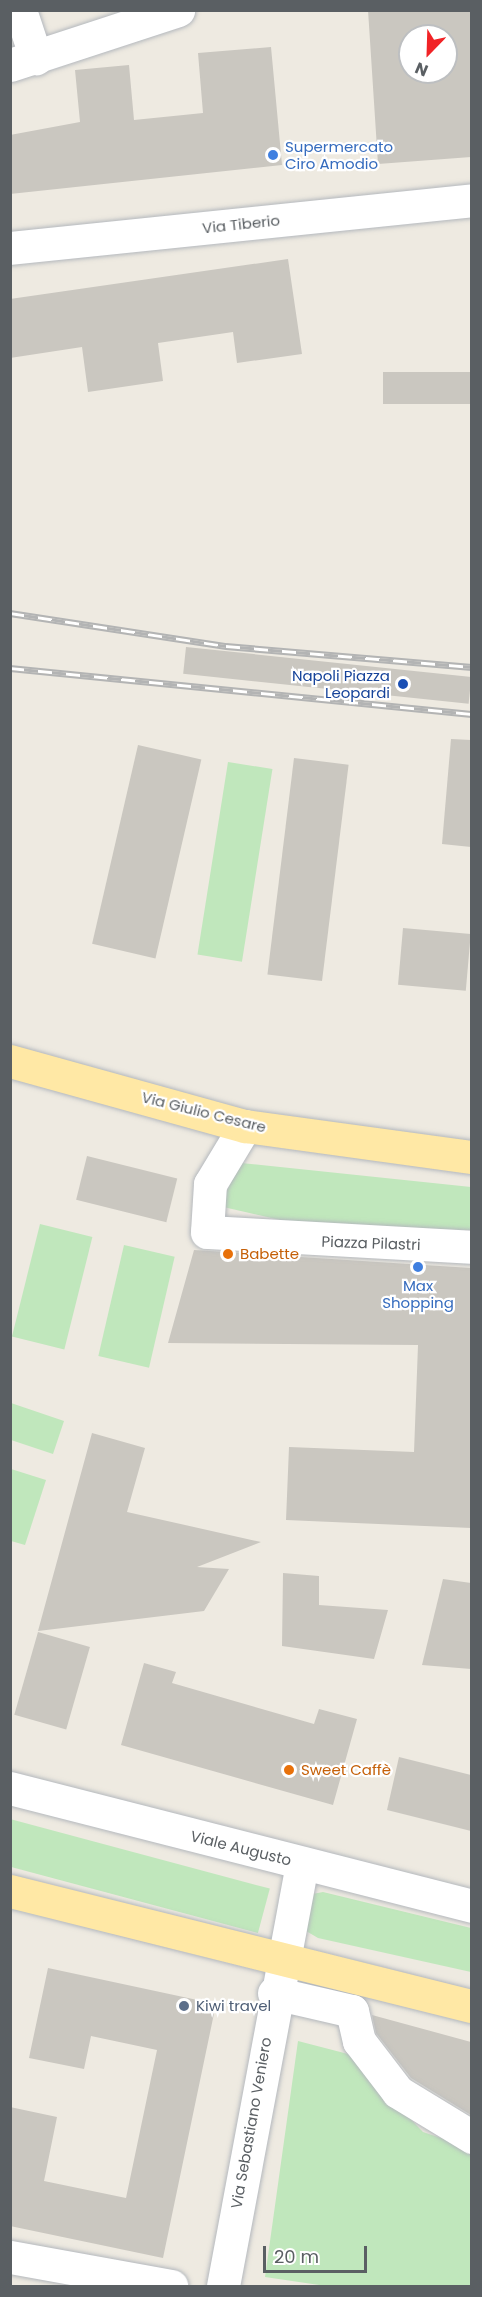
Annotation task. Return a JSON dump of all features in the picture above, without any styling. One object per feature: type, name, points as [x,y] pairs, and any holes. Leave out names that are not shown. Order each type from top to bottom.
[{"type":"main road","name":"Via Giulio Cesare","points":[[10,1061],[245,1126],[471,1157]]},
{"type":"main road","points":[[10,1891],[471,2006]]},
{"type":"street","points":[[20,10],[23,61],[178,10]]},
{"type":"street","name":"Via Tiberio","points":[[10,248],[471,200]]},
{"type":"street","name":"Piazza Pilastri","points":[[245,1126],[210,1184],[207,1232],[471,1247]]},
{"type":"street","name":"Viale Augusto","points":[[10,1788],[471,1906]]},
{"type":"street","name":"Via Sebastiano Veniero","points":[[223,2286],[280,1959],[302,1863]]},
{"type":"street","points":[[274,1993],[352,2012],[359,2041],[398,2092],[471,2137]]},
{"type":"street","points":[[10,2257],[171,2286]]},
{"type":"green space","points":[[228,762],[272,769],[242,962],[197,955]]},
{"type":"green space","points":[[241,1163],[471,1187],[471,1230],[319,1229],[219,1206]]},
{"type":"green space","points":[[40,1224],[92,1237],[64,1350],[12,1337]]},
{"type":"green space","points":[[124,1245],[175,1257],[149,1368],[98,1356]]},
{"type":"green space","points":[[11,1403],[64,1421],[53,1454],[11,1440]]},
{"type":"green space","points":[[11,1469],[46,1480],[25,1545],[11,1541]]},
{"type":"green space","points":[[10,1819],[270,1889],[258,1933],[10,1867]]},
{"type":"green space","points":[[323,1892],[471,1928],[471,1972],[318,1938],[301,1928],[307,1895]]},
{"type":"green space","points":[[298,2041],[348,2054],[423,2132],[471,2148],[471,2286],[326,2286],[265,2277]]},
{"type":"building","points":[[368,10],[471,10],[471,157],[378,164]]},
{"type":"building","points":[[271,47],[282,165],[10,194],[10,135],[80,122],[75,70],[129,65],[134,120],[203,113],[198,53]]},
{"type":"building","points":[[288,259],[302,354],[237,363],[233,332],[158,343],[163,381],[88,392],[82,347],[10,358],[10,299]]},
{"type":"building","points":[[383,372],[471,372],[471,404],[383,404]]},
{"type":"building","points":[[186,647],[471,677],[469,704],[183,674]]},
{"type":"building","points":[[451,739],[471,740],[471,847],[442,844]]},
{"type":"building","points":[[138,745],[201,760],[155,958],[92,944]]},
{"type":"building","points":[[294,758],[349,765],[322,981],[267,974]]},
{"type":"building","points":[[403,928],[471,934],[466,991],[398,985]]},
{"type":"building","points":[[87,1156],[177,1178],[166,1222],[76,1200]]},
{"type":"building","points":[[194,1250],[471,1268],[471,1528],[286,1520],[289,1447],[414,1452],[418,1345],[168,1343]]},
{"type":"building","points":[[92,1433],[145,1448],[127,1512],[261,1542],[197,1567],[229,1569],[204,1611],[38,1631]]},
{"type":"building","points":[[283,1573],[319,1576],[319,1605],[388,1610],[374,1659],[282,1646]]},
{"type":"building","points":[[443,1579],[471,1583],[471,1669],[422,1665]]},
{"type":"building","points":[[38,1632],[90,1647],[66,1730],[14,1715]]},
{"type":"building","points":[[144,1663],[176,1672],[172,1683],[314,1724],[319,1709],[357,1719],[333,1805],[121,1745]]},
{"type":"building","points":[[399,1757],[471,1775],[471,1831],[387,1810]]},
{"type":"building","points":[[48,1968],[216,2004],[163,2258],[10,2226],[10,2107],[57,2117],[44,2181],[126,2198],[157,2050],[91,2036],[84,2069],[29,2058]]},
{"type":"building","points":[[372,2015],[471,2042],[471,2115],[411,2078],[376,2033]]},
{"type":"railway","points":[[10,613],[226,646],[472,667]]},
{"type":"railway","points":[[10,668],[472,714]]},
{"type":"place","name":"Supermercato Ciro Amodio","points":[[273,155]]},
{"type":"place","name":"Napoli Piazza Leopardi","points":[[403,684]]},
{"type":"place","name":"Babette","points":[[228,1254]]},
{"type":"place","name":"Max Shopping","points":[[418,1267]]},
{"type":"place","name":"Sweet Caffè","points":[[289,1770]]},
{"type":"place","name":"Kiwi travel","points":[[184,2006]]}]
